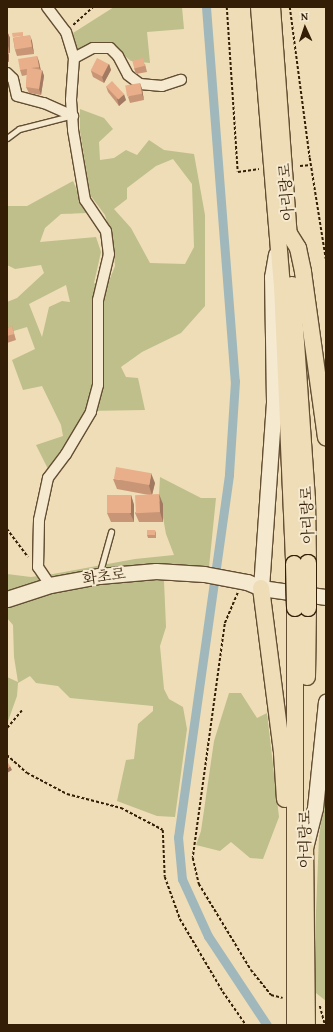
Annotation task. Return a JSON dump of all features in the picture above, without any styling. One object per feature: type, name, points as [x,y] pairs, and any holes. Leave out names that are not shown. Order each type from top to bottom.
[{"type":"main road","name":"아리랑로","points":[[259,7],[283,235],[307,499],[301,564],[302,608],[299,846],[295,1025]]},
{"type":"main road","name":"아리랑로","points":[[272,7],[283,235]]},
{"type":"main road","points":[[283,235],[298,248],[303,272],[326,437]]},
{"type":"main road","points":[[248,583],[282,752],[285,804],[299,846]]},
{"type":"main road","name":"아리랑로","points":[[299,846],[307,1025]]},
{"type":"street","points":[[47,7],[66,32],[74,58],[73,116],[85,200],[106,231],[109,254],[98,300],[98,384],[92,412],[66,454],[48,478],[39,520],[38,568],[50,585]]},
{"type":"street","points":[[74,58],[93,48],[110,48],[118,56],[128,74],[140,84],[162,86],[181,80]]},
{"type":"street","points":[[7,73],[13,79],[17,96],[44,103],[73,116]]},
{"type":"street","points":[[283,235],[272,277],[274,401],[248,583],[326,597]]},
{"type":"street","name":"화초로","points":[[7,599],[50,585],[99,576],[156,571],[204,574],[248,583]]},
{"type":"street","points":[[299,846],[316,808],[326,702]]},
{"type":"lane","points":[[7,138],[19,129],[73,116]]},
{"type":"lane","points":[[99,576],[111,532]]},
{"type":"path","points":[[66,32],[93,7]]},
{"type":"path","points":[[227,7],[238,172],[259,169]]},
{"type":"path","points":[[290,7],[311,165],[326,260]]},
{"type":"path","points":[[300,166],[311,165]]},
{"type":"path","points":[[7,529],[18,547],[38,568]]},
{"type":"path","points":[[248,583],[236,595],[225,624],[193,858],[199,884],[251,970],[271,995],[286,999]]},
{"type":"path","points":[[7,728],[22,710]]},
{"type":"path","points":[[7,754],[27,773],[67,794],[121,808],[163,830],[165,877],[180,919],[223,992],[246,1025]]},
{"type":"path","points":[[319,1004],[324,1015],[325,1025]]},
{"type":"green space","points":[[114,7],[182,7],[184,29],[147,32],[150,63],[131,61],[108,42],[77,49],[73,33]]},
{"type":"green space","points":[[80,109],[104,118],[113,129],[99,142],[100,160],[114,158],[126,150],[137,155],[149,140],[164,150],[194,154],[205,215],[205,306],[181,333],[142,352],[121,367],[126,377],[138,378],[145,410],[87,411],[48,469],[36,445],[63,436],[61,425],[42,386],[23,390],[12,360],[35,349],[27,327],[7,333],[7,302],[17,298],[44,273],[41,265],[15,269],[7,265],[7,206],[27,206],[73,181],[87,213],[61,214],[45,228],[40,242],[96,237],[101,252],[94,283],[105,291],[115,266],[113,242],[105,215],[90,195],[80,131]],"holes":[[[173,159],[192,184],[194,247],[185,264],[150,263],[131,228],[114,209],[127,199],[127,188],[156,166]],[[66,285],[70,302],[62,301],[49,307],[42,337],[29,304]]]},
{"type":"green space","points":[[160,477],[201,498],[216,498],[209,567],[144,566],[164,581],[166,627],[160,646],[164,689],[169,699],[183,707],[187,729],[175,817],[157,816],[117,801],[126,760],[134,759],[138,724],[153,711],[153,706],[70,698],[58,686],[36,683],[30,676],[18,683],[17,696],[7,724],[7,677],[18,682],[14,657],[13,625],[7,618],[7,574],[31,577],[135,559],[174,555],[166,534],[159,495]]},
{"type":"green space","points":[[229,693],[241,693],[257,718],[267,713],[279,817],[263,859],[250,858],[231,842],[220,851],[196,845],[201,831],[214,741]]},
{"type":"green space","points":[[326,786],[326,1001],[316,993],[314,962],[319,837]]},
{"type":"building","points":[[23,32],[23,36],[13,38],[12,33]]},
{"type":"building","points":[[30,35],[32,47],[15,50],[13,38]]},
{"type":"building","points":[[37,56],[39,67],[31,68],[42,70],[39,89],[26,87],[27,69],[20,70],[18,59]]},
{"type":"building","points":[[97,58],[109,64],[102,76],[91,70]]},
{"type":"building","points":[[143,58],[145,66],[134,68],[132,61]]},
{"type":"building","points":[[112,81],[124,94],[118,100],[106,86]]},
{"type":"building","points":[[140,83],[142,94],[127,96],[125,86]]},
{"type":"building","points":[[12,326],[14,334],[7,336],[7,328]]},
{"type":"building","points":[[116,467],[151,473],[149,485],[114,479]]},
{"type":"building","points":[[159,494],[160,512],[136,513],[135,495]]},
{"type":"building","points":[[107,495],[131,495],[131,513],[107,513]]},
{"type":"building","points":[[147,530],[155,530],[155,535],[147,535]]},
{"type":"building","points":[[7,761],[10,766],[7,769]]},
{"type":"waterway","points":[[206,7],[235,381],[229,475],[178,837],[182,879],[208,936],[267,1025]]}]
